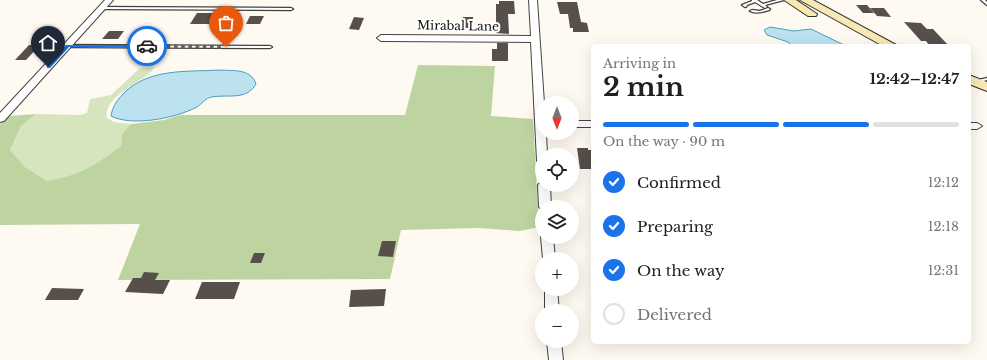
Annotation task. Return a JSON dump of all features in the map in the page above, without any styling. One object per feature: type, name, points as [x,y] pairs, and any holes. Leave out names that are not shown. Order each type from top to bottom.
[{"type":"main road","points":[[789,0],[869,44]]},
{"type":"main road","points":[[805,0],[888,44]]},
{"type":"main road","points":[[977,83],[987,96]]},
{"type":"street","points":[[0,119],[5,109],[68,46],[109,0]]},
{"type":"street","points":[[533,0],[539,96]]},
{"type":"street","name":"Mirabal Lane","points":[[381,38],[536,39]]},
{"type":"street","points":[[579,124],[591,124]]},
{"type":"street","points":[[555,348],[556,360]]},
{"type":"lane","points":[[745,6],[744,5],[747,3],[755,0],[768,9],[760,12],[752,11]]},
{"type":"lane","points":[[762,5],[782,0]]},
{"type":"lane","points":[[983,0],[987,4]]},
{"type":"lane","points":[[101,8],[292,9]]},
{"type":"lane","points":[[68,46],[270,47]]},
{"type":"green space","points":[[418,65],[495,66],[491,116],[533,119],[535,192],[537,192],[538,200],[535,200],[535,228],[520,231],[478,228],[401,230],[390,279],[118,280],[140,224],[0,225],[0,124],[8,116],[36,114],[21,126],[10,150],[25,167],[47,181],[78,173],[103,159],[121,146],[122,134],[131,124],[164,120],[180,115],[405,115]]},
{"type":"green space","points":[[155,67],[147,75],[120,93],[114,99],[107,111],[107,118],[114,122],[131,124],[122,134],[121,146],[86,169],[69,176],[47,181],[25,167],[10,150],[21,126],[36,114],[80,115],[87,113],[90,99],[111,95],[140,68]]},
{"type":"water","points":[[770,27],[794,31],[811,29],[842,44],[790,44],[767,35],[764,30]]},
{"type":"water","points":[[219,70],[240,71],[246,73],[254,79],[256,84],[247,93],[242,95],[218,96],[210,98],[205,100],[197,107],[166,118],[130,121],[111,116],[117,101],[121,96],[133,86],[144,80],[168,73]]},
{"type":"building","points":[[499,1],[514,1],[515,14],[508,14],[509,34],[496,33],[496,4],[499,4]]},
{"type":"building","points":[[557,2],[577,2],[581,22],[587,23],[589,32],[573,32],[573,28],[570,28],[568,14],[560,14]]},
{"type":"building","points":[[856,5],[867,5],[874,13],[863,13]]},
{"type":"building","points":[[870,8],[884,8],[891,17],[877,16]]},
{"type":"building","points":[[197,13],[217,13],[210,24],[190,24]]},
{"type":"building","points":[[250,16],[264,16],[260,24],[246,24]]},
{"type":"building","points":[[354,17],[364,18],[359,30],[349,29]]},
{"type":"building","points":[[463,17],[473,17],[473,28],[462,28]]},
{"type":"building","points":[[904,22],[921,23],[927,29],[933,29],[947,44],[928,44],[926,41],[921,41]]},
{"type":"building","points":[[109,31],[124,31],[118,39],[102,39]]},
{"type":"building","points":[[497,43],[508,43],[508,61],[492,61],[492,49],[497,49]]},
{"type":"building","points":[[29,45],[40,45],[26,60],[15,60]]},
{"type":"building","points":[[579,148],[588,148],[588,150],[591,150],[591,169],[580,169]]},
{"type":"building","points":[[382,241],[396,241],[393,257],[378,256]]},
{"type":"building","points":[[254,253],[265,253],[261,263],[250,263]]},
{"type":"building","points":[[144,272],[159,273],[155,280],[170,280],[163,294],[125,292],[133,278],[141,278]]},
{"type":"building","points":[[202,282],[240,282],[234,299],[195,299]]},
{"type":"building","points":[[52,288],[84,289],[78,300],[45,300]]},
{"type":"building","points":[[386,289],[384,306],[349,307],[351,290]]},
{"type":"way so far","points":[[147,46],[226,47]]},
{"type":"route","points":[[48,67],[68,46],[147,46]]}]
